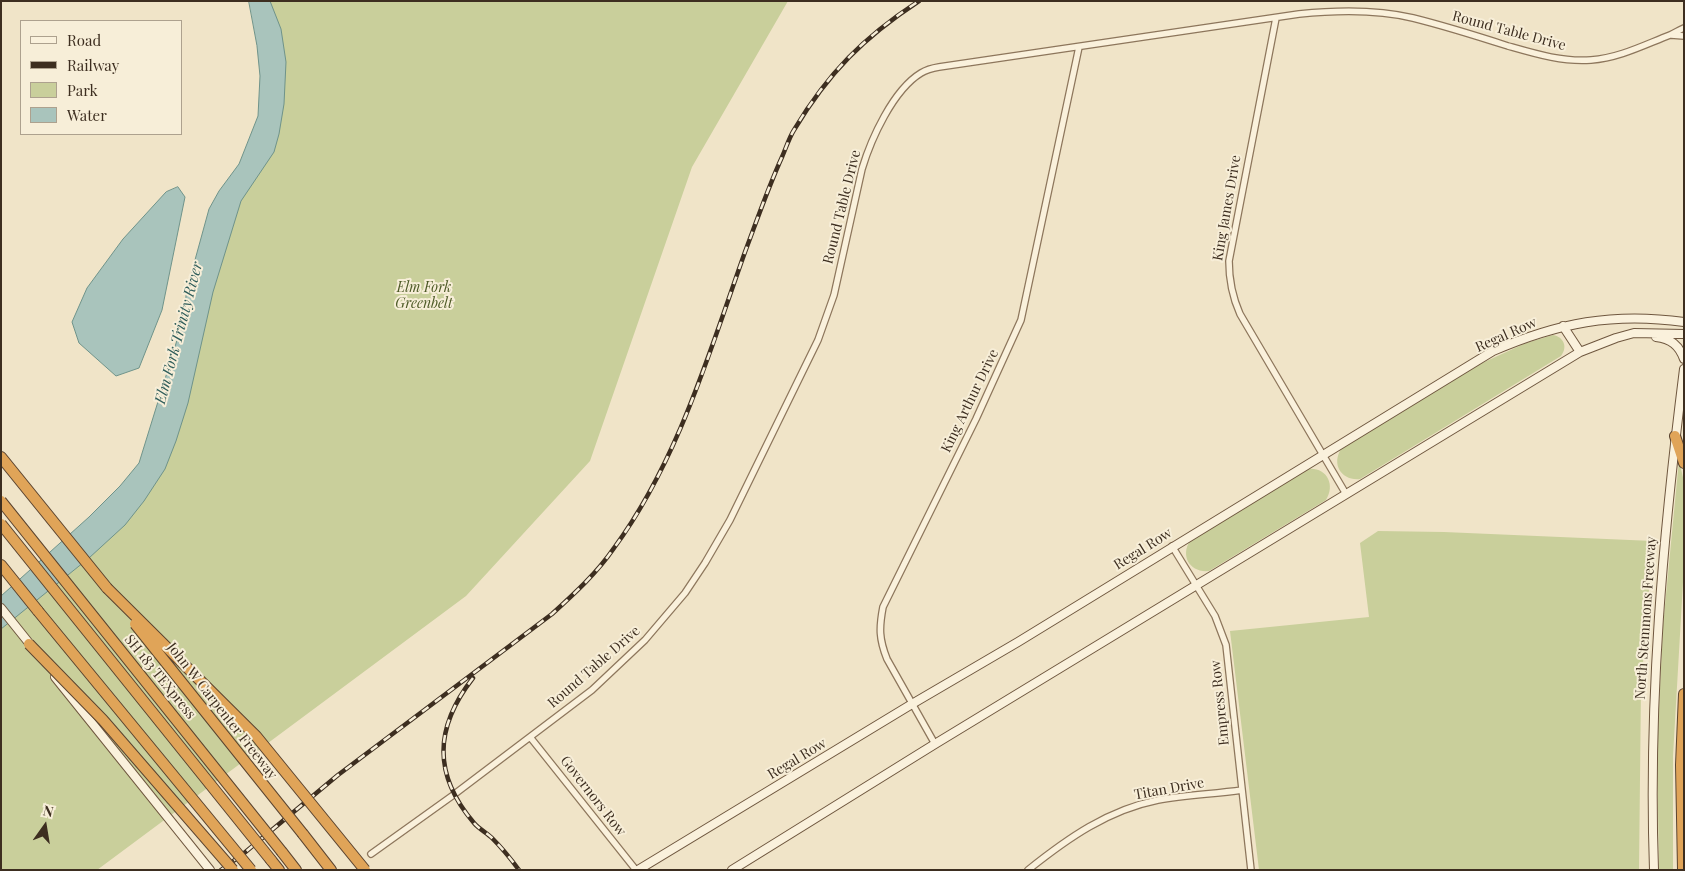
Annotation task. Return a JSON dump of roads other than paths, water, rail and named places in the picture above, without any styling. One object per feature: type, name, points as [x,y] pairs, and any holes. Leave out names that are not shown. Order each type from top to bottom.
[{"type":"highway","points":[[1676,436],[1684,463]]},
{"type":"highway","name":"John W Carpenter Freeway","points":[[1,457],[331,870]]},
{"type":"highway","name":"SH 183 TEXpress","points":[[1,501],[296,870]]},
{"type":"highway","name":"SH 183 TEXpress","points":[[1,524],[279,870]]},
{"type":"highway","points":[[1,565],[251,870]]},
{"type":"highway","points":[[107,588],[256,736],[366,870]]},
{"type":"highway","points":[[30,644],[103,720],[233,870]]},
{"type":"highway","points":[[1683,870],[1682,756],[1684,694]]},
{"type":"main road","name":"Regal Row","points":[[637,870],[1018,642],[1493,351],[1518,340],[1563,326],[1609,320],[1638,319],[1684,322]]},
{"type":"main road","points":[[1563,326],[1580,352]]},
{"type":"main road","points":[[1634,333],[1661,337],[1668,340],[1679,347],[1684,360]]},
{"type":"main road","points":[[732,870],[935,744],[1580,352],[1634,333],[1684,334]]},
{"type":"main road","name":"North Stemmons Freeway","points":[[1654,870],[1651,802],[1653,716],[1666,524],[1684,369]]},
{"type":"main road","points":[[1,608],[210,870]]},
{"type":"street","name":"Round Table Drive","points":[[370,854],[592,690],[660,624],[685,594],[718,542],[818,340],[834,295],[865,159],[876,132],[891,106],[914,78],[922,72],[932,68],[1311,13],[1359,11],[1398,15],[1426,21],[1542,56],[1570,60],[1592,60],[1615,56],[1671,35],[1684,28]]},
{"type":"street","name":"King James Drive","points":[[1276,18],[1229,261],[1229,280],[1240,314],[1346,494]]},
{"type":"street","name":"Round Table Drive","points":[[1671,35],[1684,36]]},
{"type":"street","name":"King Arthur Drive","points":[[935,744],[887,659],[881,643],[880,626],[883,607],[976,419],[1021,320],[1079,47]]},
{"type":"street","name":"Empress Row","points":[[1172,546],[1215,616],[1226,645],[1251,870]]},
{"type":"street","name":"Governors Row","points":[[530,737],[637,870]]},
{"type":"street","name":"Titan Drive","points":[[1028,870],[1058,846],[1105,817],[1158,801],[1242,790]]},
{"type":"water","points":[[249,1],[270,1],[281,29],[286,62],[284,104],[279,134],[274,152],[241,201],[213,292],[188,403],[165,469],[144,501],[125,525],[89,558],[1,629],[1,596],[89,517],[120,486],[139,463],[182,324],[187,289],[209,209],[219,191],[239,164],[258,116],[260,76]]},
{"type":"water","points":[[178,187],[185,197],[162,310],[139,368],[116,376],[79,343],[72,322],[87,288],[123,239],[166,192]]},
{"type":"railway","points":[[221,870],[338,775],[552,614],[600,566],[637,514],[674,443],[705,367],[772,180],[792,133],[820,91],[849,58],[881,28],[919,1]]},
{"type":"railway","points":[[473,678],[460,697],[445,733],[443,751],[445,769],[451,787],[474,823],[496,842],[519,870]]},
{"type":"park label","name":"Elm Fork Greenbelt","points":[[424,296]]},
{"type":"water label","name":"Elm Fork Trinity River","points":[[179,333]]}]
